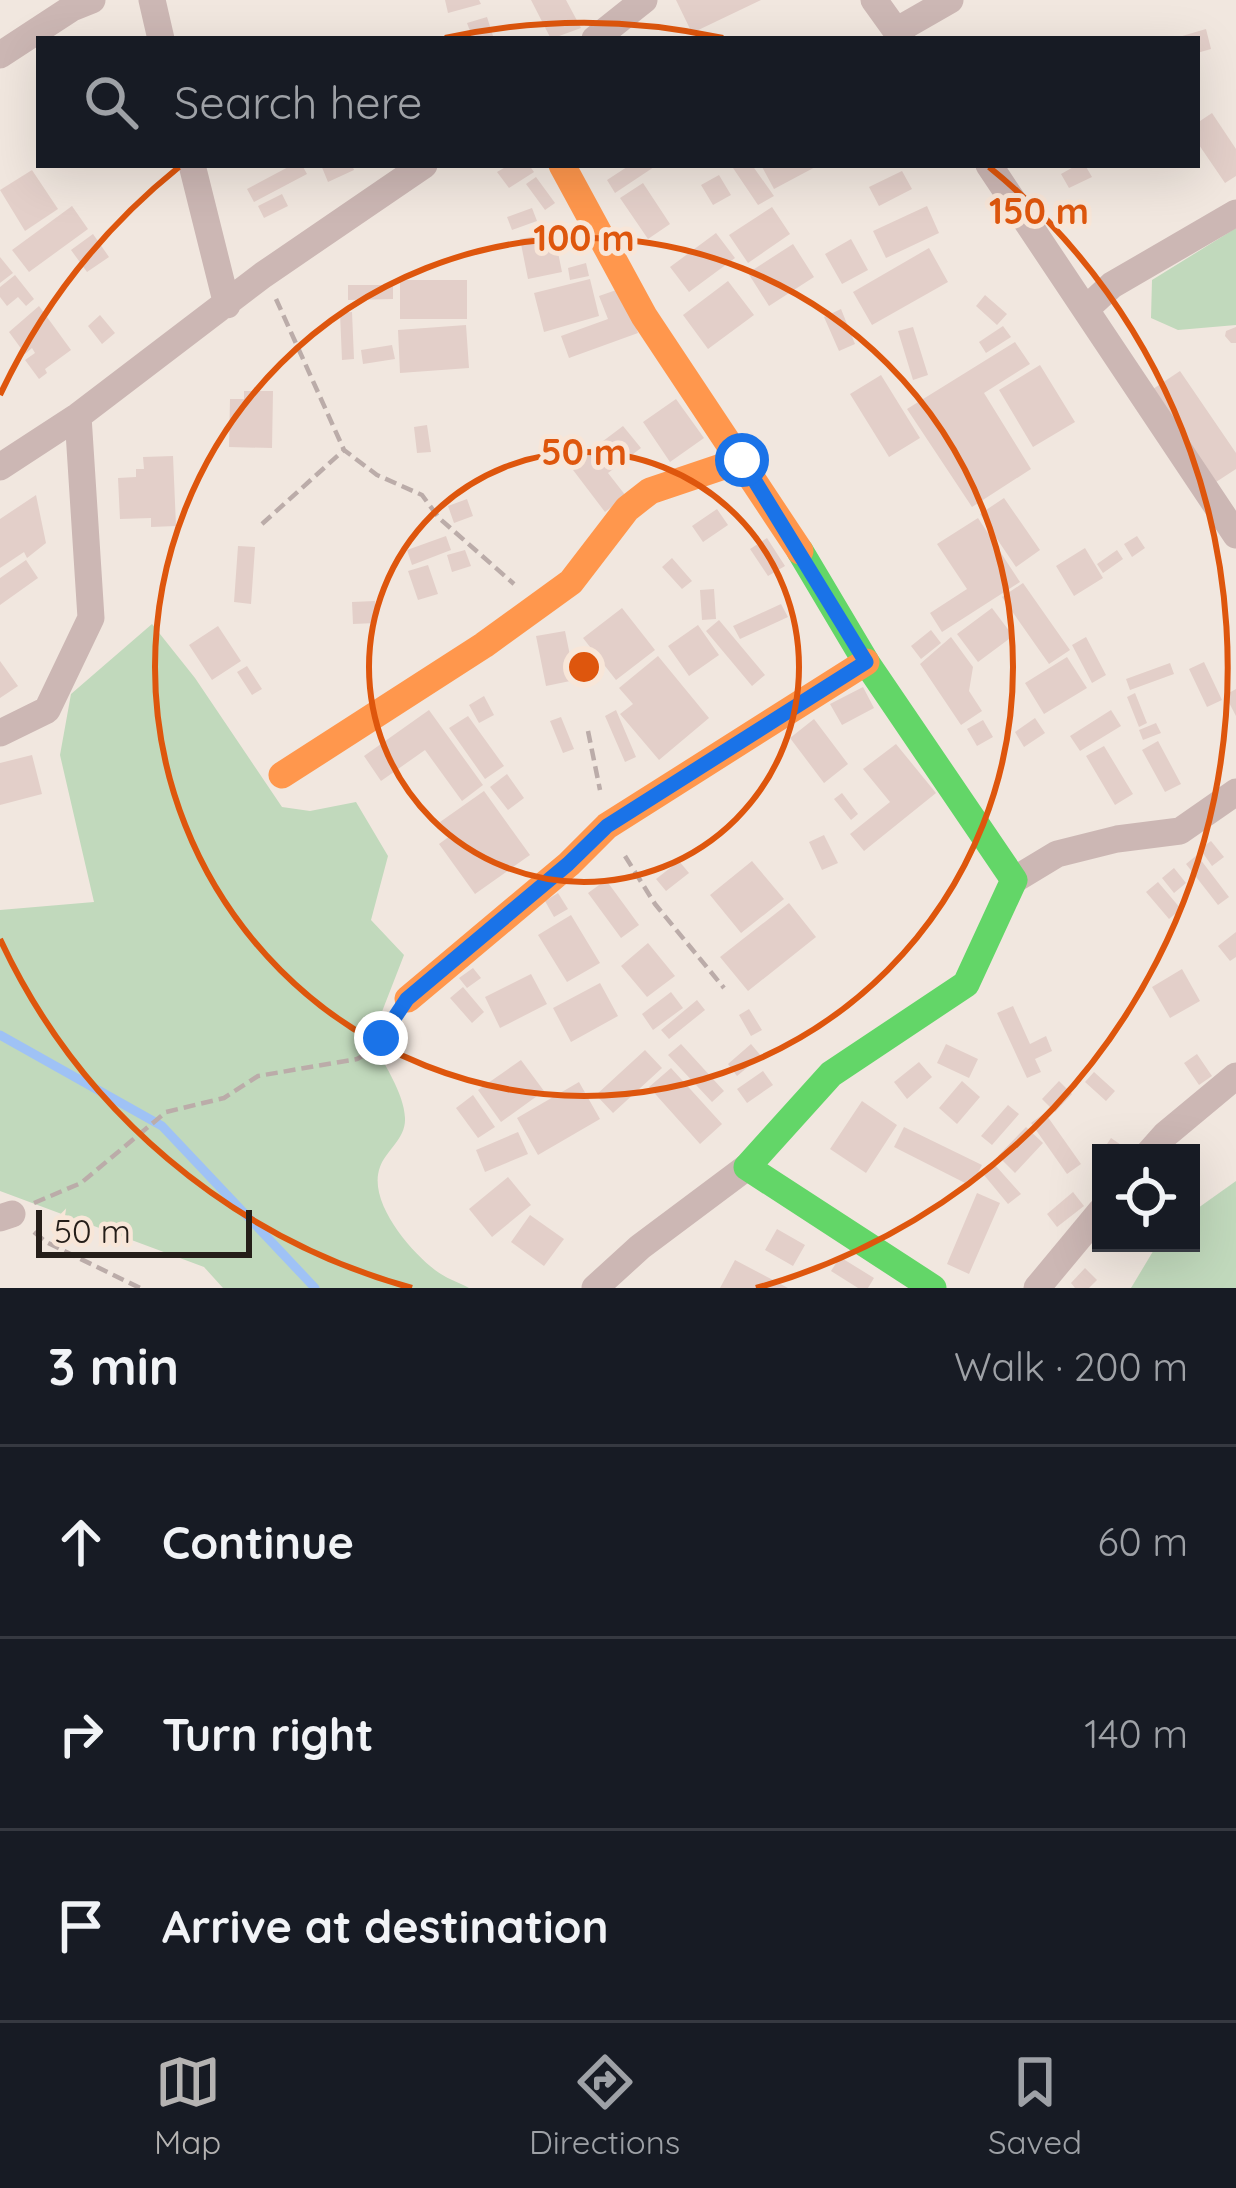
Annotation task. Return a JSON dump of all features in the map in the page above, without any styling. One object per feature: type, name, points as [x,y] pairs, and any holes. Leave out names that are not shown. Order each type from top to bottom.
[{"type":"street","points":[[0,55],[92,0]]},
{"type":"street","points":[[152,0],[160,36]]},
{"type":"street","points":[[600,36],[644,0]]},
{"type":"street","points":[[874,0],[899,35],[950,0]]},
{"type":"street","points":[[193,168],[227,305]]},
{"type":"street","points":[[0,467],[78,416],[263,275],[420,168]]},
{"type":"street","points":[[564,168],[644,316],[742,460],[866,662],[1014,880]]},
{"type":"street","points":[[991,168],[1236,536]]},
{"type":"street","points":[[1087,308],[1112,285],[1236,213]]},
{"type":"street","points":[[0,733],[47,710],[92,618],[78,416]]},
{"type":"street","points":[[282,776],[484,645],[571,582],[626,509],[650,491],[742,460]]},
{"type":"street","points":[[407,999],[607,826],[866,662]]},
{"type":"street","points":[[595,1288],[640,1247],[747,1167],[831,1074],[966,984],[1014,880],[1057,854],[1117,839],[1180,831],[1236,792]]},
{"type":"street","points":[[1158,1144],[1236,1076]]},
{"type":"street","points":[[747,1167],[933,1288]]},
{"type":"street","points":[[1037,1288],[1092,1222]]},
{"type":"path","points":[[263,275],[298,342],[344,450],[377,475],[422,495],[439,518],[511,582],[546,600]]},
{"type":"path","points":[[262,524],[344,450]]},
{"type":"path","points":[[588,731],[607,826],[655,904],[724,988]]},
{"type":"path","points":[[6,1216],[81,1183],[166,1112],[224,1098],[258,1076],[337,1065],[368,1053],[407,999]]},
{"type":"path","points":[[6,1216],[46,1242],[140,1288]]},
{"type":"green space","points":[[1236,228],[1236,325],[1178,330],[1151,318],[1152,280]]},
{"type":"green space","points":[[152,624],[195,678],[282,807],[310,811],[356,802],[388,856],[371,920],[404,955],[371,1040],[397,1088],[405,1118],[402,1132],[380,1167],[380,1195],[393,1224],[414,1251],[439,1273],[469,1288],[223,1288],[204,1267],[0,1191],[0,910],[94,902],[60,755],[71,694]]},
{"type":"green space","points":[[1236,1181],[1236,1288],[1131,1288],[1153,1252],[1200,1252],[1200,1207]]},
{"type":"building","points":[[445,0],[479,0],[481,4],[448,13]]},
{"type":"building","points":[[531,0],[566,0],[581,28],[549,36]]},
{"type":"building","points":[[676,0],[761,0],[692,33]]},
{"type":"building","points":[[487,17],[493,36],[472,36],[467,23]]},
{"type":"building","points":[[1206,29],[1211,49],[1200,52],[1200,36],[1182,36]]},
{"type":"building","points":[[1212,113],[1236,149],[1236,176],[1225,183],[1200,146],[1200,121]]},
{"type":"building","points":[[286,168],[304,168],[307,174],[254,202],[247,189]]},
{"type":"building","points":[[322,168],[353,168],[354,170],[328,182]]},
{"type":"building","points":[[531,168],[534,172],[509,188],[497,172]]},
{"type":"building","points":[[625,168],[652,168],[615,193],[607,180]]},
{"type":"building","points":[[733,168],[754,168],[774,196],[758,205]]},
{"type":"building","points":[[763,168],[813,168],[774,189]]},
{"type":"building","points":[[1087,168],[1092,177],[1069,188],[1061,174]]},
{"type":"building","points":[[32,170],[58,209],[25,231],[0,190]]},
{"type":"building","points":[[902,171],[912,189],[879,206],[869,187]]},
{"type":"building","points":[[719,175],[731,195],[713,205],[701,185]]},
{"type":"building","points":[[536,177],[555,203],[545,210],[526,184]]},
{"type":"building","points":[[643,183],[670,224],[648,239],[620,198]]},
{"type":"building","points":[[282,194],[288,206],[264,218],[258,206]]},
{"type":"building","points":[[72,206],[88,229],[29,272],[12,250]]},
{"type":"building","points":[[927,206],[939,233],[886,258],[873,231]]},
{"type":"building","points":[[772,207],[790,234],[748,263],[729,235]]},
{"type":"building","points":[[532,208],[537,221],[512,230],[507,217]]},
{"type":"building","points":[[554,233],[562,272],[528,279],[520,239]]},
{"type":"building","points":[[716,233],[735,258],[689,292],[670,267]]},
{"type":"building","points":[[93,234],[109,257],[87,272],[71,250]]},
{"type":"building","points":[[851,239],[868,270],[842,284],[825,254]]},
{"type":"building","points":[[793,244],[814,277],[769,306],[748,273]]},
{"type":"building","points":[[929,248],[948,282],[872,325],[853,292]]},
{"type":"building","points":[[0,257],[13,273],[0,283]]},
{"type":"building","points":[[586,263],[589,276],[570,280],[568,268]]},
{"type":"building","points":[[15,275],[34,299],[26,306],[18,297],[7,306],[0,297],[0,287]]},
{"type":"building","points":[[590,279],[599,316],[544,332],[534,293]]},
{"type":"building","points":[[400,280],[467,280],[467,319],[400,319]]},
{"type":"building","points":[[728,281],[754,315],[708,349],[683,315]]},
{"type":"building","points":[[348,285],[393,285],[393,299],[348,300]]},
{"type":"building","points":[[622,288],[638,333],[569,358],[561,336],[608,319],[599,296]]},
{"type":"building","points":[[985,295],[1007,314],[997,325],[976,306]]},
{"type":"building","points":[[39,306],[71,350],[39,379],[25,360],[35,353],[32,348],[25,354],[9,332]]},
{"type":"building","points":[[841,309],[855,344],[839,351],[824,317]]},
{"type":"building","points":[[352,312],[354,359],[342,360],[340,313]]},
{"type":"building","points":[[100,315],[115,333],[102,344],[88,326]]},
{"type":"building","points":[[466,325],[469,368],[400,373],[398,330]]},
{"type":"building","points":[[1003,326],[1011,337],[986,353],[979,342]]},
{"type":"building","points":[[913,327],[928,375],[913,380],[898,331]]},
{"type":"building","points":[[1236,327],[1236,343],[1231,343],[1226,331]]},
{"type":"building","points":[[1015,342],[1030,364],[984,393],[1031,469],[972,507],[907,409]]},
{"type":"building","points":[[392,345],[395,359],[363,364],[361,350]]},
{"type":"building","points":[[1040,365],[1075,422],[1033,447],[999,390]]},
{"type":"building","points":[[1180,371],[1236,453],[1236,469],[1216,482],[1153,389]]},
{"type":"building","points":[[881,375],[920,438],[889,457],[850,394]]},
{"type":"building","points":[[244,391],[273,391],[272,448],[229,447],[230,399],[244,399]]},
{"type":"building","points":[[676,399],[704,438],[670,462],[643,422]]},
{"type":"building","points":[[427,425],[431,452],[417,453],[414,427]]},
{"type":"building","points":[[623,426],[641,448],[608,473],[626,496],[605,512],[570,466]]},
{"type":"building","points":[[173,456],[176,526],[151,527],[151,518],[120,519],[118,478],[136,477],[136,469],[144,469],[143,457]]},
{"type":"building","points":[[36,495],[46,543],[27,558],[24,552],[0,568],[0,519]]},
{"type":"building","points":[[1004,498],[1040,550],[1016,567],[980,514]]},
{"type":"building","points":[[467,499],[473,516],[454,523],[448,506]]},
{"type":"building","points":[[717,509],[728,525],[703,542],[692,526]]},
{"type":"building","points":[[978,518],[1020,582],[942,632],[930,613],[967,589],[937,544]]},
{"type":"building","points":[[446,536],[451,550],[412,565],[407,550]]},
{"type":"building","points":[[1137,536],[1145,548],[1132,557],[1124,544]]},
{"type":"building","points":[[767,538],[785,566],[768,576],[750,549]]},
{"type":"building","points":[[238,546],[255,547],[251,604],[234,602]]},
{"type":"building","points":[[1085,548],[1103,578],[1074,596],[1056,566]]},
{"type":"building","points":[[465,550],[471,566],[452,572],[447,555]]},
{"type":"building","points":[[1117,550],[1123,559],[1103,573],[1097,564]]},
{"type":"building","points":[[672,558],[692,581],[682,589],[662,567]]},
{"type":"building","points":[[26,560],[38,578],[0,605],[0,578]]},
{"type":"building","points":[[428,565],[438,594],[418,600],[408,571]]},
{"type":"building","points":[[1023,583],[1070,650],[1049,664],[1002,597]]},
{"type":"building","points":[[714,589],[716,619],[702,620],[700,590]]},
{"type":"building","points":[[375,601],[376,623],[353,624],[352,602]]},
{"type":"building","points":[[781,604],[788,617],[740,639],[733,626]]},
{"type":"building","points":[[622,608],[655,650],[616,680],[583,638]]},
{"type":"building","points":[[992,608],[1013,636],[978,662],[957,634]]},
{"type":"building","points":[[719,620],[765,675],[752,686],[706,631]]},
{"type":"building","points":[[698,625],[719,655],[689,676],[668,646]]},
{"type":"building","points":[[218,626],[241,661],[212,680],[189,645]]},
{"type":"building","points":[[931,630],[941,643],[921,659],[911,646]]},
{"type":"building","points":[[565,631],[575,680],[546,686],[536,636]]},
{"type":"building","points":[[951,637],[973,667],[969,691],[982,711],[961,725],[920,664]]},
{"type":"building","points":[[1086,637],[1106,675],[1092,683],[1072,645]]},
{"type":"building","points":[[658,656],[709,718],[659,760],[620,714],[633,704],[619,688]]},
{"type":"building","points":[[1067,657],[1087,688],[1044,714],[1025,683]]},
{"type":"building","points":[[0,661],[18,686],[0,698]]},
{"type":"building","points":[[1204,662],[1222,700],[1207,707],[1189,669]]},
{"type":"building","points":[[1170,663],[1174,674],[1130,690],[1126,679]]},
{"type":"building","points":[[247,666],[262,689],[252,695],[237,672]]},
{"type":"building","points":[[863,687],[874,708],[842,725],[830,704]]},
{"type":"building","points":[[1236,689],[1236,716],[1225,695]]},
{"type":"building","points":[[1135,693],[1147,723],[1139,727],[1127,697]]},
{"type":"building","points":[[484,696],[494,715],[479,723],[469,705]]},
{"type":"building","points":[[429,710],[483,785],[462,801],[425,750],[381,781],[364,756]]},
{"type":"building","points":[[616,710],[636,757],[625,762],[605,716]]},
{"type":"building","points":[[1111,710],[1121,726],[1080,751],[1070,736]]},
{"type":"building","points":[[468,716],[504,766],[485,779],[449,728]]},
{"type":"building","points":[[561,717],[574,749],[563,753],[550,721]]},
{"type":"building","points":[[1035,718],[1045,733],[1024,747],[1015,732]]},
{"type":"building","points":[[814,719],[848,764],[824,783],[790,738]]},
{"type":"building","points":[[983,720],[993,737],[977,746],[967,729]]},
{"type":"building","points":[[1156,723],[1161,733],[1143,740],[1139,730]]},
{"type":"building","points":[[1158,741],[1181,784],[1165,792],[1142,750]]},
{"type":"building","points":[[896,744],[936,793],[864,851],[850,834],[890,802],[863,769]]},
{"type":"building","points":[[1104,746],[1133,794],[1115,805],[1086,756]]},
{"type":"building","points":[[32,755],[42,794],[0,805],[0,763]]},
{"type":"building","points":[[507,774],[524,798],[508,810],[490,787]]},
{"type":"building","points":[[484,791],[530,855],[475,894],[439,844],[450,836],[440,822]]},
{"type":"building","points":[[842,793],[858,814],[851,820],[834,799]]},
{"type":"building","points":[[824,835],[838,863],[822,870],[809,842]]},
{"type":"building","points":[[1211,841],[1224,857],[1212,866],[1200,849]]},
{"type":"building","points":[[1197,855],[1229,897],[1218,905],[1186,864]]},
{"type":"building","points":[[679,861],[689,873],[666,891],[656,879]]},
{"type":"building","points":[[752,861],[784,899],[741,933],[710,895]]},
{"type":"building","points":[[1174,868],[1186,883],[1174,893],[1162,878]]},
{"type":"building","points":[[606,880],[639,925],[621,938],[588,893]]},
{"type":"building","points":[[1158,882],[1181,909],[1169,919],[1146,892]]},
{"type":"building","points":[[558,893],[568,909],[554,917],[545,901]]},
{"type":"building","points":[[789,903],[816,937],[748,991],[720,957]]},
{"type":"building","points":[[571,915],[600,963],[567,982],[538,935]]},
{"type":"building","points":[[1236,932],[1236,957],[1230,961],[1218,946]]},
{"type":"building","points":[[648,943],[675,976],[647,997],[621,966]]},
{"type":"building","points":[[473,968],[481,978],[467,988],[459,978]]},
{"type":"building","points":[[1182,969],[1200,1001],[1170,1018],[1152,987]]},
{"type":"building","points":[[531,974],[547,1004],[500,1028],[485,997]]},
{"type":"building","points":[[600,983],[618,1016],[571,1042],[553,1008]]},
{"type":"building","points":[[463,987],[484,1012],[472,1023],[450,998]]},
{"type":"building","points":[[671,992],[683,1008],[653,1030],[642,1014]]},
{"type":"building","points":[[697,1000],[705,1010],[669,1039],[661,1030]]},
{"type":"building","points":[[1013,1006],[1030,1044],[1046,1036],[1052,1051],[1035,1059],[1041,1072],[1027,1078],[997,1013]]},
{"type":"building","points":[[749,1009],[762,1030],[751,1036],[739,1015]]},
{"type":"building","points":[[681,1044],[724,1091],[712,1102],[668,1055]]},
{"type":"building","points":[[751,1044],[761,1056],[737,1076],[728,1064]]},
{"type":"building","points":[[946,1044],[978,1059],[969,1078],[937,1063]]},
{"type":"building","points":[[645,1050],[662,1068],[613,1113],[596,1095]]},
{"type":"building","points":[[1197,1054],[1212,1076],[1199,1085],[1184,1063]]},
{"type":"building","points":[[521,1060],[544,1091],[501,1122],[478,1090]]},
{"type":"building","points":[[919,1062],[932,1077],[907,1099],[894,1082]]},
{"type":"building","points":[[671,1068],[722,1124],[700,1144],[649,1087]]},
{"type":"building","points":[[763,1071],[773,1085],[747,1103],[737,1089]]},
{"type":"building","points":[[1094,1072],[1115,1091],[1106,1101],[1085,1082]]},
{"type":"building","points":[[962,1081],[980,1097],[957,1124],[939,1108]]},
{"type":"building","points":[[1059,1081],[1072,1094],[1055,1112],[1042,1099]]},
{"type":"building","points":[[579,1082],[600,1119],[538,1155],[517,1118]]},
{"type":"building","points":[[473,1095],[495,1127],[478,1138],[456,1108]]},
{"type":"building","points":[[862,1101],[897,1125],[866,1173],[830,1149]]},
{"type":"building","points":[[1008,1105],[1019,1114],[992,1145],[981,1136]]},
{"type":"building","points":[[1045,1113],[1081,1164],[1067,1174],[1031,1123]]},
{"type":"building","points":[[904,1127],[982,1165],[971,1186],[894,1147]]},
{"type":"building","points":[[1026,1127],[1043,1143],[1015,1173],[998,1156]]},
{"type":"building","points":[[518,1132],[528,1154],[485,1172],[476,1150]]},
{"type":"building","points":[[995,1165],[1021,1194],[1008,1204],[984,1175]]},
{"type":"building","points":[[508,1177],[531,1205],[492,1237],[469,1209]]},
{"type":"building","points":[[1073,1192],[1084,1206],[1057,1227],[1047,1214]]},
{"type":"building","points":[[977,1193],[1000,1203],[969,1274],[947,1264]]},
{"type":"building","points":[[530,1215],[564,1239],[544,1266],[511,1242]]},
{"type":"building","points":[[777,1229],[805,1245],[793,1266],[765,1250]]},
{"type":"building","points":[[840,1257],[874,1278],[868,1288],[858,1288],[831,1271]]},
{"type":"building","points":[[735,1260],[788,1288],[720,1288]]},
{"type":"building","points":[[1085,1268],[1097,1280],[1089,1288],[1075,1288],[1071,1283]]},
{"type":"waterway","points":[[0,1035],[162,1126],[315,1288]]},
{"type":"traffic: fast","points":[[800,551],[866,662],[1014,880],[966,984],[831,1074],[747,1167],[933,1288]]},
{"type":"traffic: slow","points":[[564,168],[644,316],[800,551]]},
{"type":"traffic: slow","points":[[282,775],[484,645],[571,582],[627,509],[650,491],[742,460]]},
{"type":"traffic: slow","points":[[408,999],[569,864],[607,826],[866,662]]},
{"type":"route","points":[[381,1038],[407,999],[607,826],[866,662],[742,460]]}]
